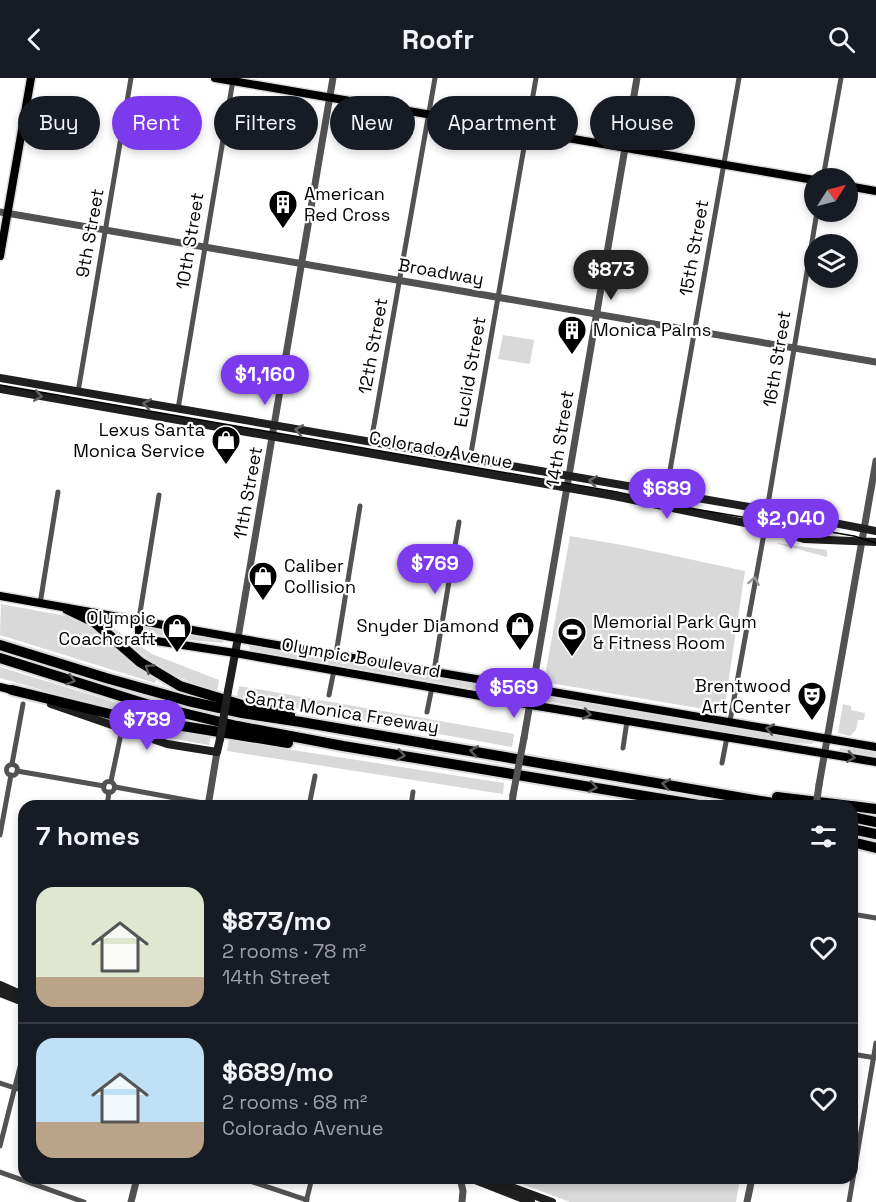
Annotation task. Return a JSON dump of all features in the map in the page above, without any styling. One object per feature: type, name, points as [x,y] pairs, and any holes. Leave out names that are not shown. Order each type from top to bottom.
[{"type":"highway","points":[[67,609],[94,622],[148,667],[180,686],[223,700],[283,712],[301,722]]},
{"type":"highway","name":"Santa Monica Freeway","points":[[0,645],[106,678],[188,701],[242,713],[757,800]]},
{"type":"highway","name":"Santa Monica Freeway","points":[[0,659],[146,704],[237,726],[343,746],[669,800]]},
{"type":"highway","points":[[12,690],[114,715],[313,746],[343,746]]},
{"type":"highway","points":[[724,794],[807,800]]},
{"type":"highway","points":[[858,807],[876,809]]},
{"type":"highway","points":[[858,818],[876,822]]},
{"type":"highway","points":[[858,831],[876,834]]},
{"type":"highway","points":[[858,844],[876,848]]},
{"type":"main road","points":[[0,256],[4,212],[31,78]]},
{"type":"main road","points":[[215,78],[330,97]]},
{"type":"main road","points":[[638,150],[804,178]]},
{"type":"main road","points":[[858,188],[876,191]]},
{"type":"main road","name":"Colorado Avenue","points":[[0,378],[767,510],[876,531]]},
{"type":"main road","name":"Colorado Avenue","points":[[0,389],[567,487],[725,518],[804,539],[876,542]]},
{"type":"main road","name":"Olympic Boulevard","points":[[0,596],[876,747]]},
{"type":"main road","name":"Olympic Boulevard","points":[[139,619],[139,633],[150,640],[876,762]]},
{"type":"main road","name":"11th Street","points":[[217,752],[238,638]]},
{"type":"main road","points":[[0,687],[167,744],[217,752]]},
{"type":"main road","points":[[0,986],[18,993]]},
{"type":"main road","points":[[0,993],[18,1000]]},
{"type":"main road","points":[[487,1184],[534,1200],[552,1202]]},
{"type":"main road","points":[[500,1184],[534,1200]]},
{"type":"street","name":"9th Street","points":[[78,392],[131,78]]},
{"type":"street","name":"11th Street","points":[[330,96],[333,78]]},
{"type":"street","name":"12th Street","points":[[432,96],[435,78]]},
{"type":"street","name":"Euclid Street","points":[[533,96],[536,78]]},
{"type":"street","name":"14th Street","points":[[634,96],[637,78]]},
{"type":"street","name":"15th Street","points":[[666,493],[739,78]]},
{"type":"street","points":[[825,168],[841,78]]},
{"type":"street","name":"10th Street","points":[[178,409],[233,80]]},
{"type":"street","name":"11th Street","points":[[238,638],[330,97]]},
{"type":"street","name":"12th Street","points":[[371,442],[427,120]]},
{"type":"street","name":"Euclid Street","points":[[470,459],[523,150]]},
{"type":"street","name":"14th Street","points":[[513,800],[626,150]]},
{"type":"street","name":"Broadway","points":[[4,212],[876,362]]},
{"type":"street","name":"16th Street","points":[[767,510],[815,222]]},
{"type":"street","points":[[817,800],[876,461]]},
{"type":"street","points":[[40,604],[58,492]]},
{"type":"street","points":[[139,619],[159,495]]},
{"type":"street","points":[[336,654],[360,506]]},
{"type":"street","points":[[434,671],[459,522]]},
{"type":"street","points":[[730,721],[765,528]]},
{"type":"street","points":[[328,695],[333,670]]},
{"type":"street","points":[[427,712],[432,687]]},
{"type":"street","points":[[12,764],[23,704]]},
{"type":"street","points":[[623,747],[627,721]]},
{"type":"street","points":[[122,729],[111,781],[115,788],[181,800]]},
{"type":"street","points":[[722,762],[726,737]]},
{"type":"street","name":"11th Street","points":[[209,800],[217,752]]},
{"type":"street","points":[[11,775],[3,768],[12,764],[17,767],[17,771]]},
{"type":"street","points":[[11,775],[16,774],[17,771]]},
{"type":"street","points":[[17,771],[104,786]]},
{"type":"street","points":[[0,835],[11,775]]},
{"type":"street","points":[[310,800],[315,776]]},
{"type":"street","points":[[104,786],[111,781]]},
{"type":"street","points":[[104,786],[105,791],[109,792]]},
{"type":"street","points":[[109,792],[115,788]]},
{"type":"street","points":[[108,800],[109,792]]},
{"type":"street","points":[[412,800],[413,792]]},
{"type":"street","points":[[858,915],[876,918]]},
{"type":"street","points":[[858,1152],[876,1043]]},
{"type":"street","points":[[858,1055],[875,1058]]},
{"type":"street","points":[[0,1146],[18,1073]]},
{"type":"street","points":[[0,1083],[18,1089]]},
{"type":"street","points":[[0,1172],[18,1178]]},
{"type":"street","points":[[34,1184],[84,1202]]},
{"type":"street","points":[[131,1202],[136,1184]]},
{"type":"street","points":[[258,1184],[306,1201],[310,1184]]},
{"type":"street","points":[[461,1184],[462,1202]]},
{"type":"street","points":[[747,1202],[751,1184]]},
{"type":"street","points":[[849,1202],[852,1184]]},
{"type":"shaded area","points":[[503,335],[534,340],[530,364],[498,359]]},
{"type":"shaded area","points":[[757,521],[839,535],[839,537],[803,536]]},
{"type":"shaded area","points":[[570,536],[745,571],[724,711],[544,682]]},
{"type":"shaded area","points":[[778,544],[827,550],[827,557]]},
{"type":"shaded area","points":[[1,604],[87,622],[157,677],[155,683],[0,635]]},
{"type":"shaded area","points":[[145,625],[223,639],[223,643],[145,633],[143,627]]},
{"type":"shaded area","points":[[110,626],[152,654],[219,680],[217,692],[185,680],[159,666],[135,649]]},
{"type":"shaded area","points":[[249,645],[518,690],[518,694],[485,691],[250,650]]},
{"type":"shaded area","points":[[0,667],[170,718],[170,720],[102,707],[0,678]]},
{"type":"shaded area","points":[[239,686],[514,734],[512,747],[237,698]]},
{"type":"shaded area","points":[[545,696],[574,698],[814,741],[812,744],[780,742],[545,701],[543,700]]},
{"type":"shaded area","points":[[843,704],[851,706],[851,710],[865,713],[864,720],[858,720],[856,730],[850,736],[838,733]]},
{"type":"shaded area","points":[[127,722],[211,735],[209,745],[164,737],[128,725]]},
{"type":"shaded area","points":[[229,740],[504,783],[503,794],[227,751]]},
{"type":"shaded area","points":[[840,748],[876,750],[876,759],[839,752]]},
{"type":"shaded area","points":[[522,1184],[739,1184],[736,1202],[570,1202]]},
{"type":"tram line","points":[[0,385],[617,492],[695,509],[854,536],[876,543]]},
{"type":"place","name":"American Red Cross","points":[[283,230]]},
{"type":"place","name":"Monica Palms","points":[[572,356]]},
{"type":"place","name":"Lexus Santa Monica Service","points":[[226,466]]},
{"type":"place","name":"Caliber Collision","points":[[263,602]]},
{"type":"place","name":"Snyder Diamond","points":[[520,652]]},
{"type":"place","name":"Olympic Coachcraft","points":[[177,654]]},
{"type":"place","name":"Memorial Park Gym & Fitness Room","points":[[572,658]]},
{"type":"place","name":"Brentwood Art Center","points":[[812,722]]}]
